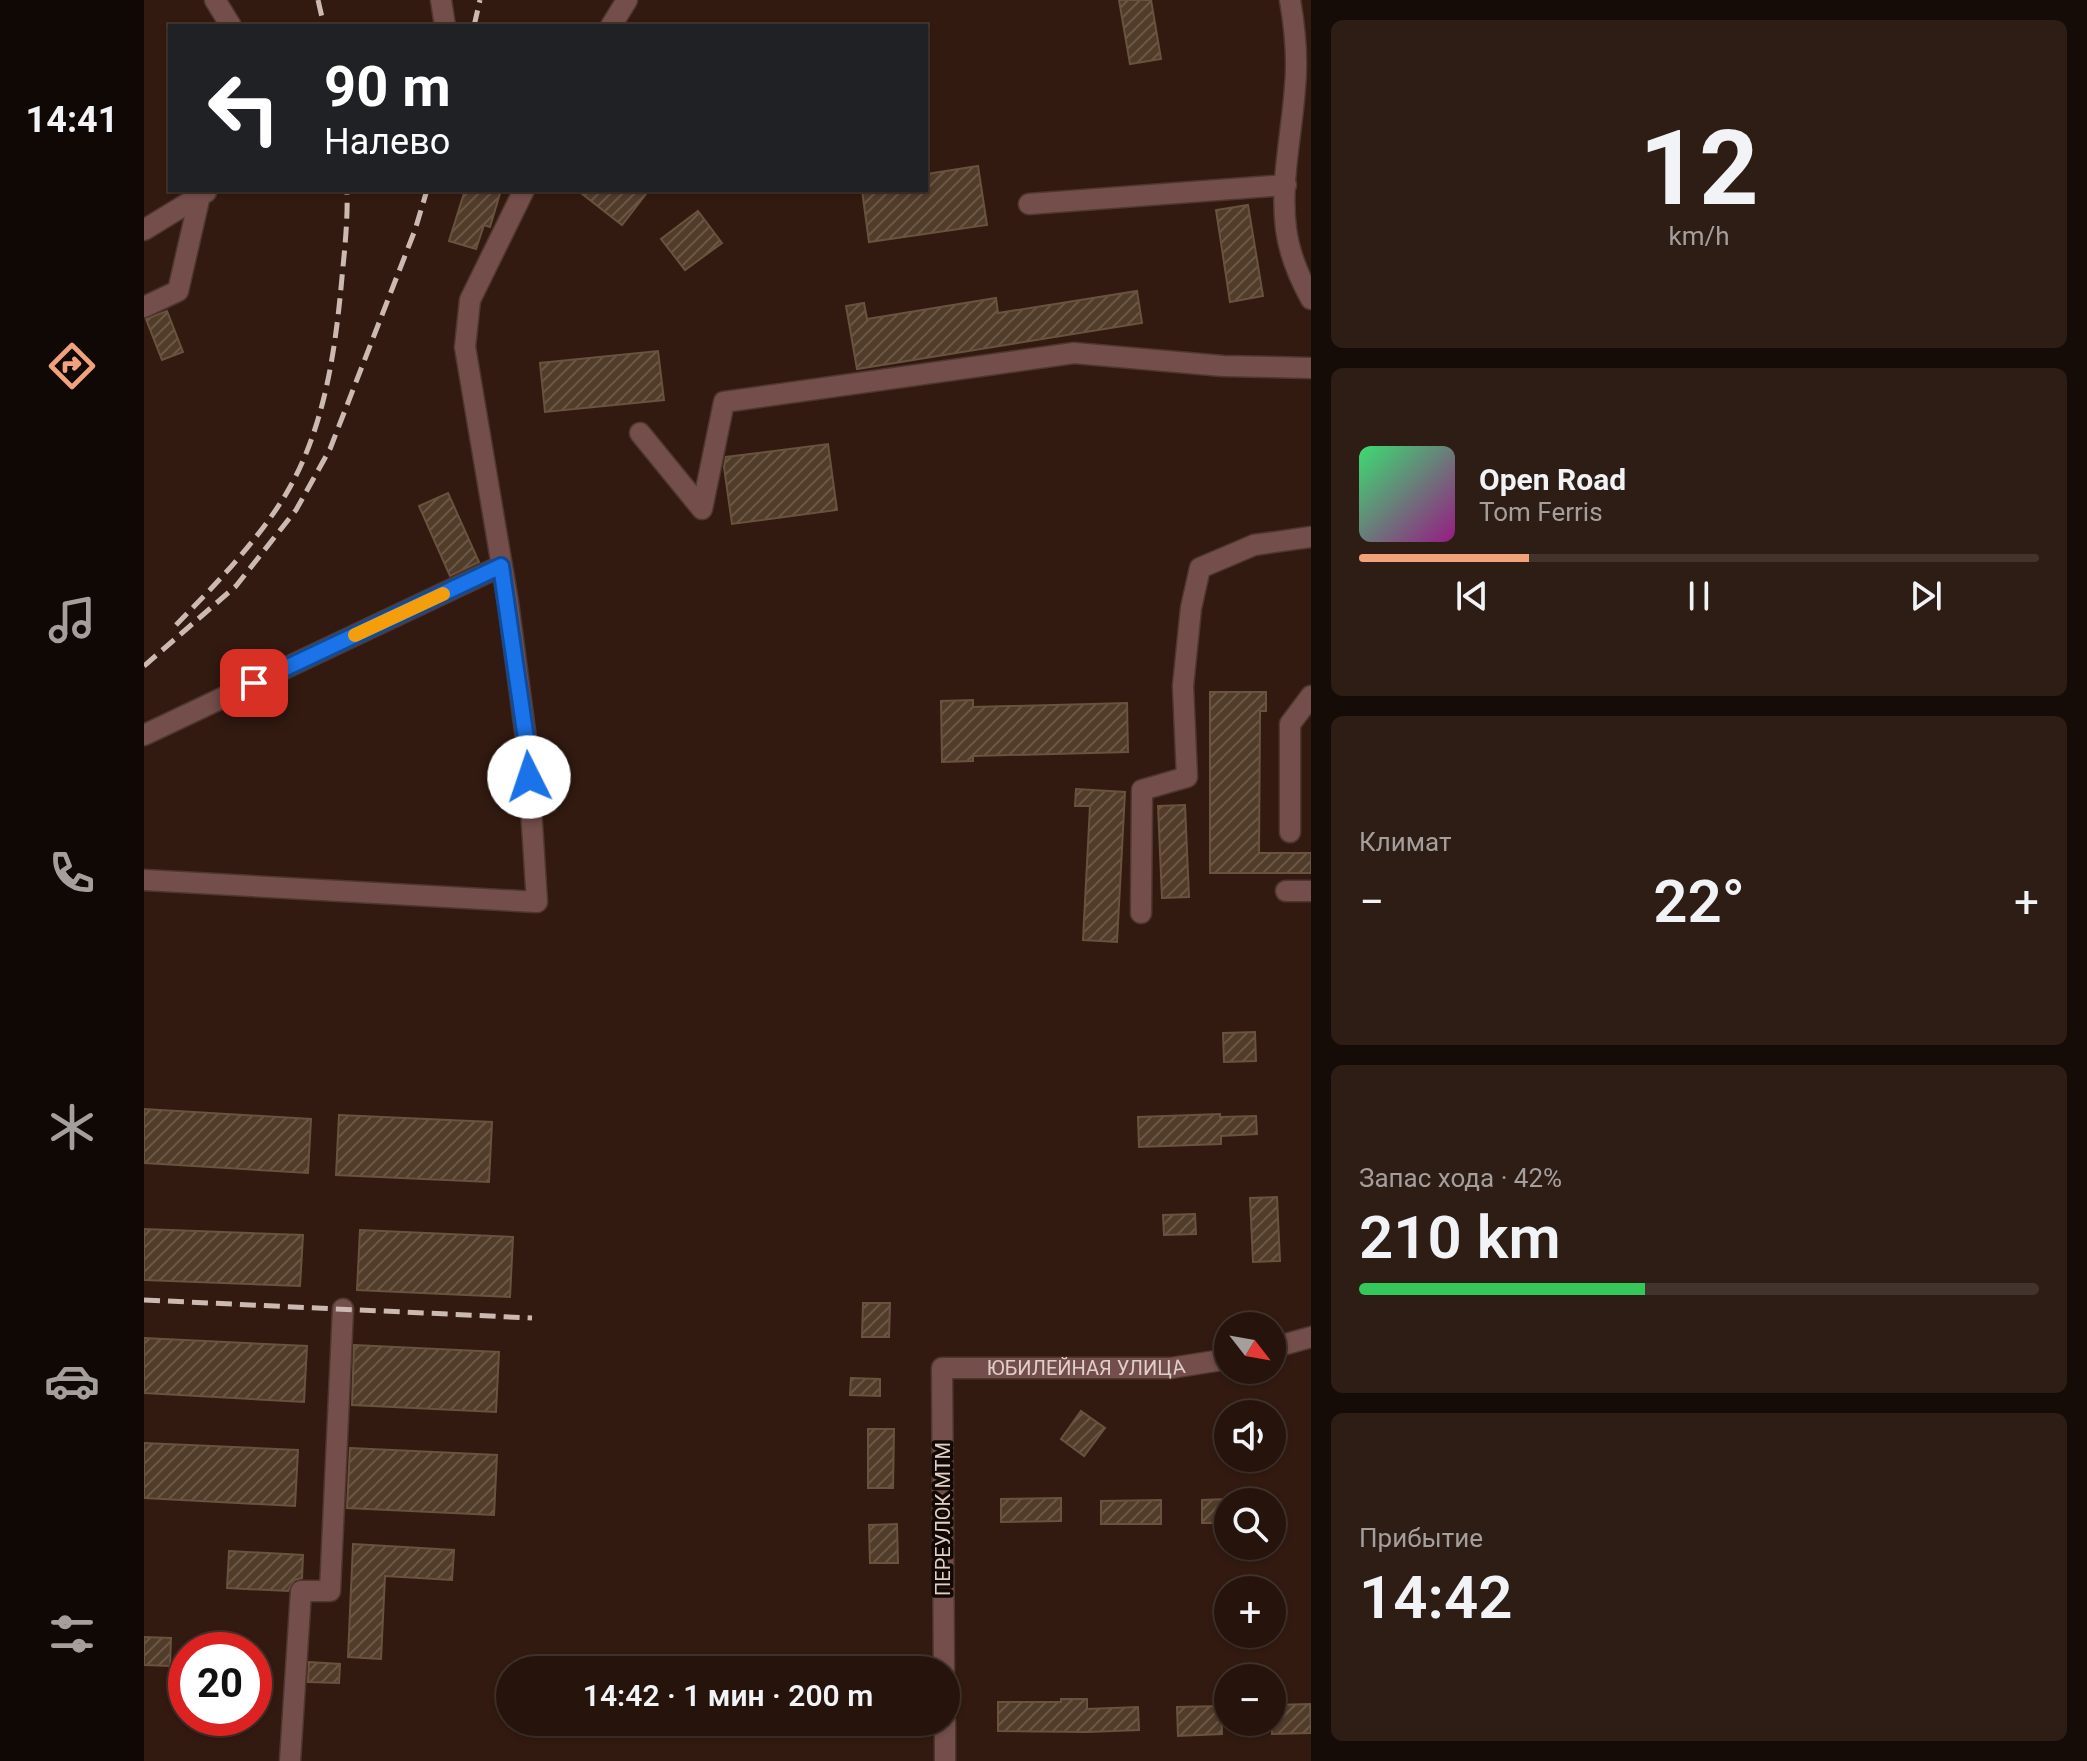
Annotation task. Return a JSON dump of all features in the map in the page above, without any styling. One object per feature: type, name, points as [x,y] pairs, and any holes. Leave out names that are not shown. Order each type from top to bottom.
[{"type":"street","points":[[215,0],[230,24]]},
{"type":"street","points":[[441,0],[445,24]]},
{"type":"street","points":[[1290,0],[1296,34],[1296,85],[1286,185],[1286,230],[1302,283],[1311,299]]},
{"type":"street","points":[[1029,204],[1286,185]]},
{"type":"street","points":[[144,880],[537,902],[527,746],[465,347],[470,300],[523,192]]},
{"type":"street","points":[[144,230],[205,193]]},
{"type":"street","points":[[144,307],[178,291],[205,193]]},
{"type":"street","points":[[640,433],[702,509],[724,402],[1074,353],[1223,366],[1311,368]]},
{"type":"street","points":[[1141,913],[1142,790],[1187,777],[1183,686],[1191,608],[1200,568],[1254,545],[1311,537]]},
{"type":"street","points":[[144,735],[501,566]]},
{"type":"street","points":[[1290,832],[1290,724],[1311,696]]},
{"type":"street","points":[[1286,891],[1311,891]]},
{"type":"street","points":[[290,1761],[301,1591],[330,1591],[343,1309]]},
{"type":"street","points":[[1286,1344],[1311,1337]]},
{"type":"street","name":"ЮБИЛЕЙНАЯ УЛИЦА","points":[[942,1368],[1171,1368],[1214,1361]]},
{"type":"street","name":"ПЕРЕУЛОК МТМ","points":[[942,1368],[944,1656]]},
{"type":"street","points":[[945,1736],[945,1761]]},
{"type":"building","points":[[1119,0],[1151,0],[1161,59],[1130,64]]},
{"type":"building","points":[[978,166],[987,225],[869,242],[862,192],[928,192],[928,174]]},
{"type":"building","points":[[464,192],[500,192],[490,227],[484,225],[476,249],[449,241]]},
{"type":"building","points":[[580,192],[647,192],[622,225]]},
{"type":"building","points":[[1248,205],[1263,296],[1230,302],[1216,210]]},
{"type":"building","points":[[698,211],[722,243],[685,270],[661,239]]},
{"type":"building","points":[[1137,291],[1142,323],[857,369],[846,306],[864,303],[867,319],[996,298],[998,313]]},
{"type":"building","points":[[167,311],[183,352],[162,360],[146,319]]},
{"type":"building","points":[[658,351],[664,400],[545,412],[540,363]]},
{"type":"building","points":[[828,444],[837,510],[732,524],[724,467],[726,457]]},
{"type":"building","points":[[448,493],[479,562],[450,576],[419,506]]},
{"type":"building","points":[[1210,692],[1266,692],[1266,711],[1260,711],[1259,853],[1311,853],[1311,873],[1210,873]]},
{"type":"building","points":[[973,700],[973,707],[1127,703],[1128,752],[973,756],[973,761],[942,762],[941,701]]},
{"type":"building","points":[[1076,789],[1125,792],[1117,942],[1083,940],[1090,806],[1075,806]]},
{"type":"building","points":[[1185,805],[1189,897],[1162,898],[1158,806]]},
{"type":"building","points":[[1255,1032],[1256,1061],[1224,1062],[1223,1033]]},
{"type":"building","points":[[144,1109],[311,1119],[308,1173],[144,1163]]},
{"type":"building","points":[[1220,1114],[1220,1117],[1256,1116],[1257,1134],[1221,1136],[1221,1144],[1139,1147],[1138,1117]]},
{"type":"building","points":[[339,1115],[492,1122],[489,1182],[336,1175]]},
{"type":"building","points":[[1277,1197],[1280,1261],[1253,1262],[1250,1198]]},
{"type":"building","points":[[1195,1214],[1196,1234],[1164,1235],[1163,1215]]},
{"type":"building","points":[[144,1229],[303,1235],[300,1286],[144,1280]]},
{"type":"building","points":[[360,1230],[513,1237],[510,1297],[357,1290]]},
{"type":"building","points":[[863,1303],[890,1303],[889,1337],[862,1337]]},
{"type":"building","points":[[144,1338],[307,1346],[304,1402],[144,1393]]},
{"type":"building","points":[[354,1345],[499,1352],[496,1412],[352,1405]]},
{"type":"building","points":[[851,1378],[880,1379],[880,1396],[850,1395]]},
{"type":"building","points":[[1081,1411],[1105,1428],[1084,1456],[1061,1439]]},
{"type":"building","points":[[868,1429],[894,1429],[893,1488],[868,1488]]},
{"type":"building","points":[[144,1443],[298,1450],[295,1506],[144,1498]]},
{"type":"building","points":[[350,1448],[497,1455],[494,1515],[347,1508]]},
{"type":"building","points":[[1061,1498],[1061,1521],[1001,1522],[1001,1499]]},
{"type":"building","points":[[1161,1500],[1161,1524],[1101,1524],[1101,1501]]},
{"type":"building","points":[[1202,1500],[1214,1500],[1214,1523],[1202,1523]]},
{"type":"building","points":[[897,1524],[898,1563],[870,1563],[869,1525]]},
{"type":"building","points":[[353,1544],[454,1550],[452,1580],[385,1576],[381,1659],[348,1657]]},
{"type":"building","points":[[229,1551],[303,1555],[302,1578],[294,1580],[288,1591],[227,1588]]},
{"type":"building","points":[[144,1637],[168,1638],[168,1666],[144,1665]]},
{"type":"building","points":[[309,1662],[340,1664],[339,1683],[308,1682]]},
{"type":"building","points":[[1061,1699],[1087,1699],[1087,1709],[1138,1707],[1139,1730],[998,1731],[998,1702],[1061,1702]]},
{"type":"building","points":[[1310,1704],[1311,1733],[1286,1734],[1286,1705]]},
{"type":"building","points":[[1214,1706],[1214,1734],[1178,1736],[1177,1707]]},
{"type":"railway","points":[[318,0],[324,24]]},
{"type":"railway","points":[[474,24],[480,0]]},
{"type":"railway","points":[[176,625],[259,533],[283,499],[308,450],[330,370],[346,239],[347,192]]},
{"type":"railway","points":[[144,666],[236,586],[296,510],[330,449],[415,230],[426,192]]},
{"type":"railway","points":[[144,1300],[532,1318]]},
{"type":"slow traffic","points":[[355,635],[443,594]]},
{"type":"route","points":[[254,683],[501,566],[529,777]]}]
